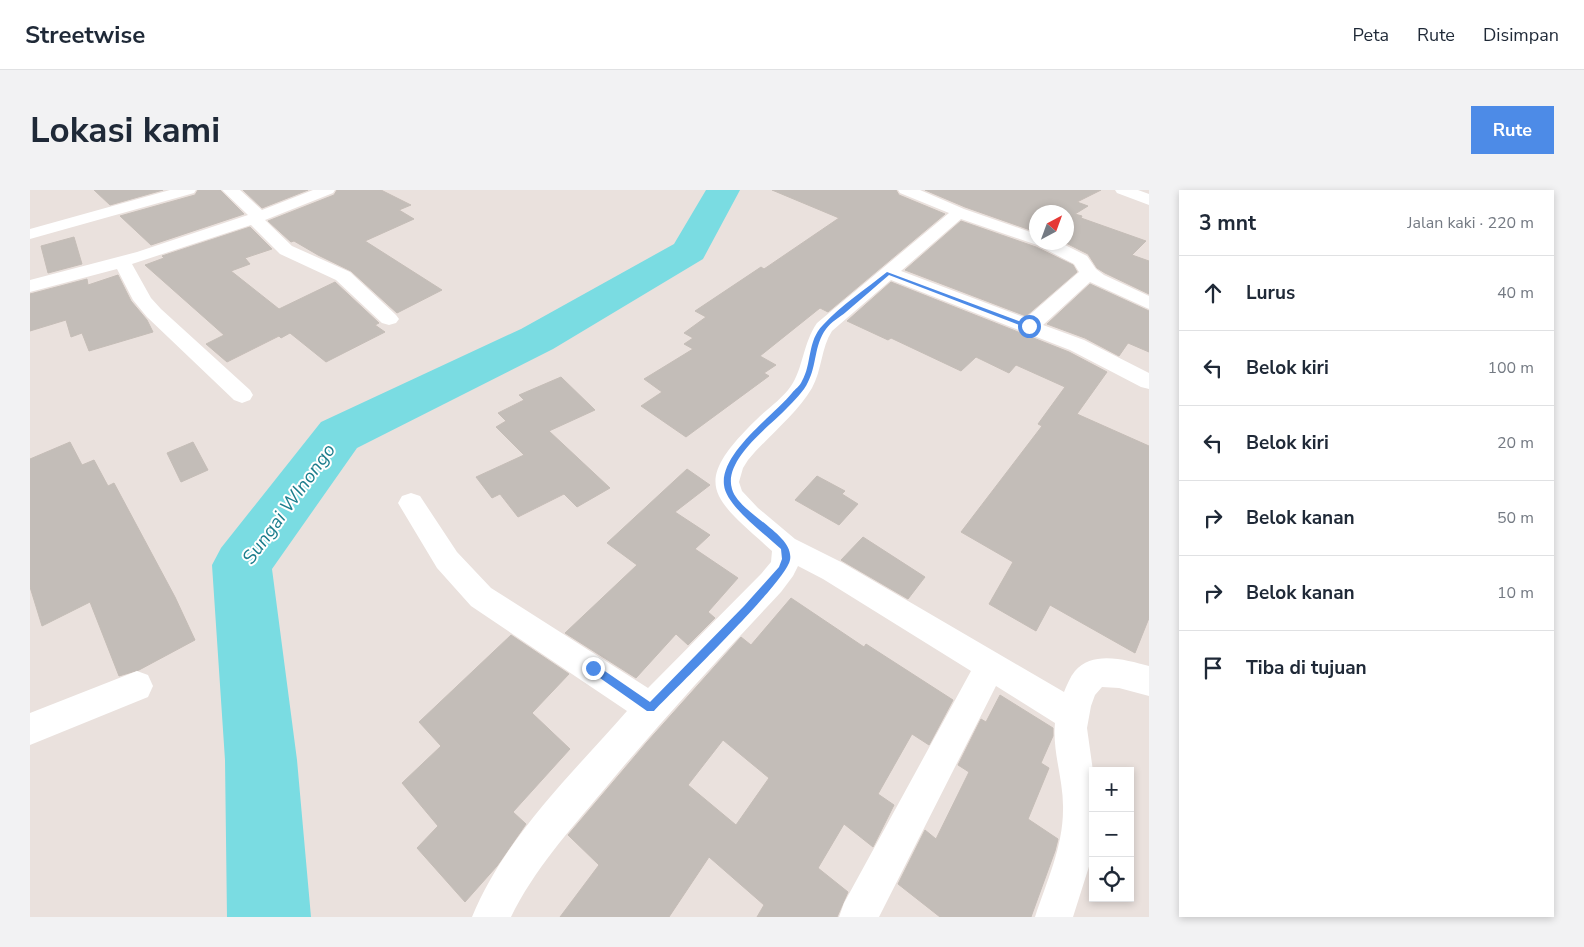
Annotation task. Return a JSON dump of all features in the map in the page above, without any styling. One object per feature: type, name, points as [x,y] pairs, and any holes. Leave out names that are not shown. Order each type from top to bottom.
[{"type":"street","points":[[30,234],[188,190]]},
{"type":"street","points":[[230,190],[286,250],[343,276],[389,319]]},
{"type":"street","points":[[30,286],[122,262],[257,217],[327,190]]},
{"type":"street","points":[[906,190],[948,205],[958,212],[1029,237]]},
{"type":"street","points":[[1123,190],[1149,200]]},
{"type":"street","points":[[958,212],[824,327],[815,343],[806,382],[785,407],[755,435],[736,457],[729,470],[728,492],[737,504],[785,547],[833,571],[1072,715]]},
{"type":"street","points":[[1060,250],[1081,260],[1089,273],[1109,286],[1149,303]]},
{"type":"street","points":[[122,262],[143,300],[154,313],[242,396]]},
{"type":"street","points":[[889,273],[1076,345],[1149,382]]},
{"type":"street","points":[[1029,326],[1089,273]]},
{"type":"street","points":[[411,503],[447,560],[481,596],[651,708]]},
{"type":"street","points":[[491,917],[509,881],[542,835],[651,708],[771,583],[783,568],[786,559],[785,547]]},
{"type":"street","points":[[858,917],[990,667]]},
{"type":"street","points":[[1054,917],[1077,842],[1081,822],[1072,715],[1083,685],[1098,673],[1111,673],[1149,681]]},
{"type":"street","points":[[30,728],[137,686]]},
{"type":"building","points":[[94,190],[163,190],[110,205]]},
{"type":"building","points":[[198,190],[220,190],[244,214],[151,245],[120,216],[195,195]]},
{"type":"building","points":[[243,190],[308,190],[262,208]]},
{"type":"building","points":[[337,190],[381,190],[411,205],[399,210],[414,219],[365,241],[442,290],[397,313],[351,271],[294,241],[291,242],[268,221],[334,195]]},
{"type":"building","points":[[772,190],[896,190],[899,195],[945,214],[828,312],[820,308],[760,356],[776,365],[764,373],[769,376],[686,437],[641,406],[662,392],[644,379],[693,349],[684,344],[693,338],[684,333],[706,317],[695,311],[761,267],[764,269],[839,218]]},
{"type":"building","points":[[925,190],[1101,190],[1077,202],[1088,206],[1075,214],[1082,216],[1081,218],[1146,241],[1132,255],[1149,261],[1149,294],[1097,268],[1088,254],[1074,247],[1074,205],[1029,205],[1029,230],[965,207]]},
{"type":"building","points":[[961,221],[1029,245],[1029,250],[1042,250],[1073,265],[1077,272],[1026,316],[905,270]]},
{"type":"building","points":[[250,227],[272,249],[245,258],[250,264],[231,271],[279,309],[335,282],[379,323],[375,325],[385,332],[326,362],[290,333],[281,338],[279,336],[227,362],[206,344],[224,335],[145,265],[164,258],[162,256]]},
{"type":"building","points":[[74,237],[82,264],[48,273],[41,246]]},
{"type":"building","points":[[118,275],[131,301],[147,320],[153,332],[89,351],[82,333],[71,337],[66,320],[30,331],[30,294],[87,279],[88,285]]},
{"type":"building","points":[[891,282],[1069,352],[1107,372],[1077,414],[1149,446],[1149,618],[1135,653],[1050,605],[1036,631],[989,604],[1013,562],[961,532],[1042,426],[1038,424],[1065,387],[1016,365],[1009,373],[976,357],[961,371],[891,338],[888,340],[847,321]]},
{"type":"building","points":[[1090,284],[1149,311],[1149,352],[1128,343],[1119,356],[1085,338],[1047,324]]},
{"type":"building","points":[[561,377],[595,410],[549,431],[610,488],[577,507],[564,494],[518,517],[500,494],[492,498],[476,477],[524,455],[496,427],[506,421],[498,413],[524,400],[519,395]]},
{"type":"building","points":[[70,442],[82,465],[94,460],[108,486],[114,483],[175,597],[195,640],[139,670],[119,676],[90,602],[42,626],[30,587],[30,459]]},
{"type":"building","points":[[193,442],[208,470],[181,482],[167,453]]},
{"type":"building","points":[[687,469],[710,485],[675,512],[710,535],[695,549],[738,578],[708,612],[715,618],[688,645],[676,634],[636,678],[565,633],[637,565],[607,543]]},
{"type":"building","points":[[817,476],[845,491],[842,494],[858,504],[839,525],[795,500]]},
{"type":"building","points":[[863,537],[925,577],[908,599],[841,560]]},
{"type":"building","points":[[791,598],[864,647],[866,644],[953,700],[929,745],[912,734],[878,794],[894,805],[873,847],[844,824],[818,868],[848,892],[837,917],[757,917],[764,905],[709,857],[669,917],[560,917],[599,865],[568,835],[647,742],[741,637],[751,645]],"holes":[[[723,740],[769,778],[736,825],[688,785]]]},
{"type":"building","points":[[511,635],[569,674],[532,713],[570,749],[513,812],[526,824],[497,866],[465,902],[417,848],[438,826],[402,783],[441,746],[419,722]]},
{"type":"building","points":[[1000,695],[1053,728],[1053,736],[1041,763],[1049,768],[1028,819],[1058,839],[1055,851],[1031,917],[940,917],[898,884],[925,830],[936,839],[969,772],[958,765],[981,719],[986,722]]},
{"type":"waterway","name":"Sungai WInongo","points":[[269,917],[261,760],[242,565],[339,435],[537,339],[689,251],[723,190]]},
{"type":"route","points":[[593,668],[651,708],[747,609],[783,568],[786,559],[785,547],[737,504],[728,492],[729,470],[736,457],[755,435],[785,407],[806,382],[818,334],[834,317],[889,273],[1029,326]]}]
